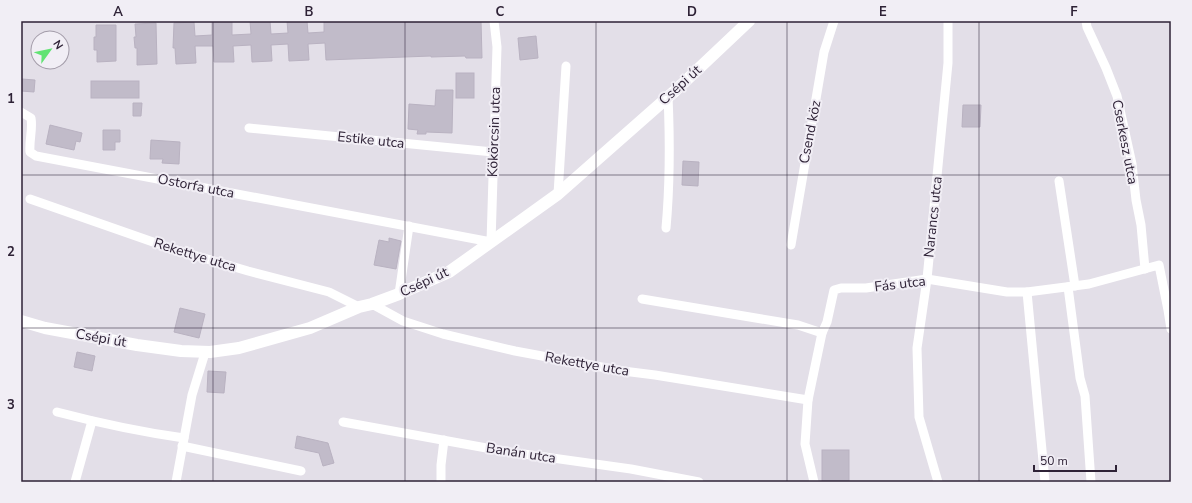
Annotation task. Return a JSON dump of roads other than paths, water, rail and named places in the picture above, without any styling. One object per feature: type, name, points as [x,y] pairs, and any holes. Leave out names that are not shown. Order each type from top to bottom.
[{"type":"street","name":"Kökörcsin utca","points":[[491,242],[497,47],[494,21]]},
{"type":"street","name":"Csépi út","points":[[21,321],[45,328],[136,344],[205,353],[239,348],[310,328],[399,294],[449,272],[558,194],[668,96],[749,21]]},
{"type":"street","name":"Csend köz","points":[[791,245],[824,52],[834,21]]},
{"type":"street","name":"Narancs utca","points":[[938,482],[919,417],[917,348],[927,279],[948,63],[948,21]]},
{"type":"street","name":"Cserkesz utca","points":[[1086,21],[1087,27],[1117,96],[1132,164],[1136,200],[1141,225],[1145,269]]},
{"type":"street","points":[[558,194],[566,66]]},
{"type":"street","points":[[666,228],[670,170],[668,96]]},
{"type":"street","name":"Ostorfa utca","points":[[21,112],[31,118],[32,126],[29,145],[30,152],[36,156],[491,242]]},
{"type":"street","name":"Estike utca","points":[[249,128],[493,152]]},
{"type":"street","points":[[1059,181],[1080,378],[1084,396],[1092,482]]},
{"type":"street","name":"Rekettye utca","points":[[30,199],[172,249],[329,292],[359,308]]},
{"type":"street","points":[[399,294],[408,226]]},
{"type":"street","name":"Fás utca","points":[[814,482],[805,444],[808,400],[822,333],[827,322],[834,290],[841,288],[866,288],[927,279],[1007,292],[1027,292],[1088,284],[1158,265],[1170,310]]},
{"type":"street","points":[[1027,292],[1045,482]]},
{"type":"street","points":[[642,299],[798,325],[822,333]]},
{"type":"street","name":"Rekettye utca","points":[[372,304],[403,321],[444,334],[515,351],[622,371],[808,400]]},
{"type":"street","points":[[1170,310],[1171,329]]},
{"type":"street","points":[[176,482],[192,395],[205,353]]},
{"type":"street","points":[[57,412],[92,422],[146,433],[301,471]]},
{"type":"street","points":[[75,482],[92,422]]},
{"type":"street","name":"Banán utca","points":[[343,422],[503,450],[631,469],[699,482]]},
{"type":"street","points":[[441,482],[441,465],[444,440]]}]
